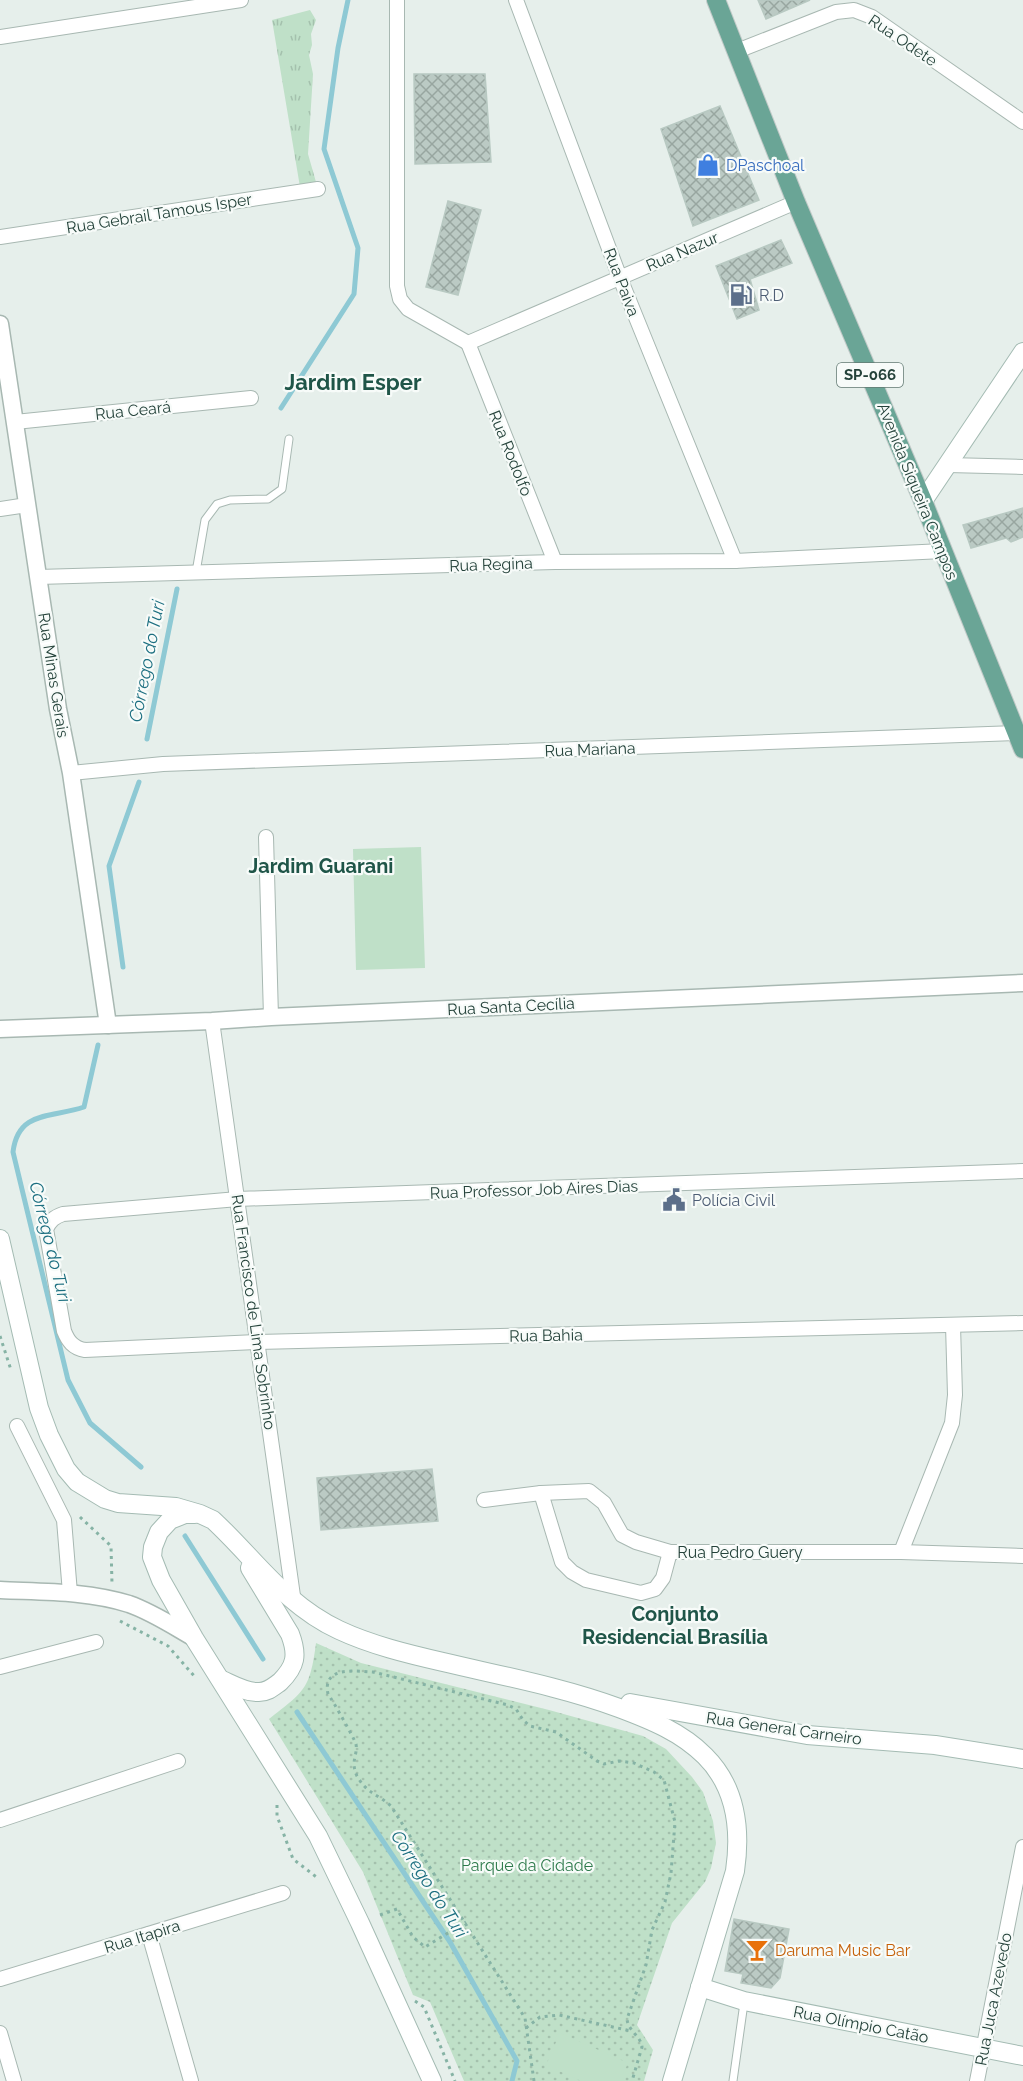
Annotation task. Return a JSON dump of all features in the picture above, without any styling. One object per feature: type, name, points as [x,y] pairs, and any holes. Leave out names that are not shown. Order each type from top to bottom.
[{"type":"main road","name":"Avenida Siqueira Campos","points":[[716,0],[796,202],[923,501],[1020,741]]},
{"type":"main road","points":[[923,501],[1023,352]]},
{"type":"main road","points":[[0,1239],[39,1408],[66,1469],[77,1482],[118,1503],[176,1507],[213,1520],[294,1603],[339,1630],[413,1655],[581,1694],[650,1720],[680,1735],[706,1757],[719,1774],[728,1792],[735,1814],[738,1852],[735,1871],[672,2081]]},
{"type":"main road","points":[[200,1514],[184,1514],[170,1520],[159,1532],[152,1557],[161,1580],[194,1638],[318,1836],[432,2081]]},
{"type":"main road","points":[[222,1680],[246,1690],[259,1692],[271,1689],[293,1667],[295,1656],[290,1634],[238,1546]]},
{"type":"main road","name":"Rua General Carneiro","points":[[581,1694],[807,1735],[935,1745],[1023,1759]]},
{"type":"main road","name":"Rua Olímpio Catão","points":[[700,1987],[744,2001],[1023,2056]]},
{"type":"main road","points":[[417,2047],[420,2081]]},
{"type":"street","points":[[0,37],[241,0]]},
{"type":"street","points":[[397,0],[396,286],[400,299],[408,309],[468,343]]},
{"type":"street","name":"Rua Paiva","points":[[516,0],[620,278],[735,561]]},
{"type":"street","name":"Rua Odete","points":[[737,51],[836,12],[854,10],[872,17],[1023,122]]},
{"type":"street","name":"Rua Gebrail Tamous Isper","points":[[0,237],[318,189]]},
{"type":"street","name":"Rua Nazur","points":[[468,343],[796,202]]},
{"type":"street","name":"Rua Minas Gerais","points":[[0,324],[57,710],[71,773],[108,1025]]},
{"type":"street","name":"Rua Rodolfo","points":[[468,343],[555,562]]},
{"type":"street","name":"Rua Ceará","points":[[15,422],[251,398]]},
{"type":"street","points":[[948,465],[1023,467]]},
{"type":"street","points":[[0,509],[27,505]]},
{"type":"street","name":"Rua Regina","points":[[38,577],[555,562],[735,561],[943,551]]},
{"type":"street","name":"Rua Mariana","points":[[71,773],[163,765],[1020,741]]},
{"type":"street","points":[[266,837],[271,1017]]},
{"type":"street","name":"Rua Santa Cecília","points":[[0,1029],[1023,983]]},
{"type":"street","name":"Rua Francisco de Lima Sobrinho","points":[[212,1021],[294,1603]]},
{"type":"street","name":"Rua Professor Job Aires Dias","points":[[71,1344],[64,1331],[46,1236],[49,1223],[63,1214],[238,1199],[1023,1171]]},
{"type":"street","name":"Rua Bahia","points":[[71,1344],[77,1349],[85,1350],[258,1342],[1023,1323]]},
{"type":"street","points":[[901,1552],[952,1423],[955,1395],[953,1325]]},
{"type":"street","points":[[17,1426],[64,1520],[70,1593]]},
{"type":"street","name":"Rua Pedro Guery","points":[[484,1500],[541,1493],[589,1491],[604,1503],[622,1535],[636,1542],[670,1552],[901,1552],[1023,1556]]},
{"type":"street","points":[[541,1493],[562,1562],[572,1572],[586,1580],[641,1593],[654,1589],[663,1578],[670,1552]]},
{"type":"street","points":[[0,1590],[70,1593],[112,1600],[158,1617],[194,1638]]},
{"type":"street","points":[[0,1667],[96,1642]]},
{"type":"street","points":[[0,1820],[178,1761]]},
{"type":"street","name":"Rua Juca Azevedo","points":[[977,2081],[1023,1847]]},
{"type":"street","name":"Rua Itapira","points":[[0,1979],[284,1893]]},
{"type":"street","points":[[149,1934],[191,2081]]},
{"type":"street","points":[[0,2033],[14,2081]]},
{"type":"lane","points":[[196,572],[205,520],[217,504],[230,500],[268,499],[282,489],[289,439]]},
{"type":"lane","points":[[733,2081],[744,2001]]},
{"type":"path","points":[[0,1336],[13,1378]]},
{"type":"path","points":[[77,1514],[111,1546],[112,1600],[115,1618],[168,1646],[198,1680]]},
{"type":"path","points":[[534,2081],[525,2018],[391,1806],[383,1799],[373,1795],[356,1774],[353,1760],[356,1744],[328,1694],[329,1680],[335,1674],[353,1670],[373,1672],[507,1705],[516,1709],[530,1726],[556,1732],[597,1761],[604,1764],[619,1761],[634,1763],[645,1767],[664,1780],[675,1822],[671,1873],[665,1902],[652,1930],[646,1965],[627,2019],[627,2025],[642,2042],[632,2081]]},
{"type":"path","points":[[277,1800],[277,1816],[293,1859],[320,1880]]},
{"type":"path","points":[[380,1915],[397,1909],[413,1937],[425,1947],[466,1922]]},
{"type":"path","points":[[397,2004],[416,2001],[424,2007],[455,2081]]},
{"type":"path","points":[[526,2029],[540,2018],[559,2015],[633,2031]]},
{"type":"green space","points":[[310,10],[316,20],[311,34],[312,45],[309,55],[313,74],[308,154],[318,189],[300,187],[272,20]]},
{"type":"green space","points":[[421,847],[425,968],[356,970],[353,849]]},
{"type":"green space","name":"Parque da Cidade","points":[[316,1643],[361,1663],[643,1736],[666,1749],[692,1777],[703,1792],[713,1821],[716,1843],[711,1868],[705,1882],[672,1923],[637,2025],[653,2050],[644,2081],[464,2081],[430,2002],[413,1995],[363,1872],[269,1719],[291,1702],[304,1688],[311,1670]]},
{"type":"green space","points":[[560,2033],[628,2063],[620,2081],[581,2081],[546,2065]]},
{"type":"building","points":[[758,0],[810,0],[766,19]]},
{"type":"building","points":[[414,74],[485,74],[491,162],[415,164]]},
{"type":"building","name":"DPaschoal","points":[[720,106],[759,200],[693,226],[661,129]]},
{"type":"building","points":[[448,201],[481,210],[458,295],[426,287]]},
{"type":"building","name":"R.D","points":[[781,240],[792,263],[750,279],[759,310],[737,319],[716,266]]},
{"type":"building","points":[[1023,508],[1023,537],[1011,542],[1006,538],[971,548],[963,525]]},
{"type":"building","points":[[432,1469],[438,1521],[321,1530],[317,1478]]},
{"type":"building","name":"Daruma Music Bar","points":[[734,1919],[789,1929],[780,1978],[771,1988],[741,1983],[743,1974],[725,1971]]},
{"type":"waterway","name":"Córrego do Turi","points":[[281,408],[354,294],[358,248],[324,149],[338,48],[348,0]]},
{"type":"waterway","name":"Córrego do Turi","points":[[147,739],[177,589]]},
{"type":"waterway","name":"Córrego do Turi","points":[[123,967],[109,866],[139,782]]},
{"type":"waterway","name":"Córrego do Turi","points":[[98,1045],[84,1107],[29,1122],[16,1138],[13,1152],[68,1380],[90,1423],[141,1467]]},
{"type":"waterway","name":"Córrego do Turi","points":[[185,1536],[263,1659]]},
{"type":"waterway","name":"Córrego do Turi","points":[[297,1712],[450,1942],[517,2061],[512,2081]]},
{"type":"place","name":"DPaschoal","points":[[708,165]]},
{"type":"place","name":"R.D","points":[[741,295]]},
{"type":"place","name":"Polícia Civil","points":[[674,1200]]},
{"type":"place","name":"Daruma Music Bar","points":[[757,1950]]},
{"type":"district","name":"Jardim Esper","points":[[353,382]]},
{"type":"district","name":"Jardim Guarani","points":[[321,866]]},
{"type":"district","name":"Conjunto Residencial Brasília","points":[[675,1626]]}]
